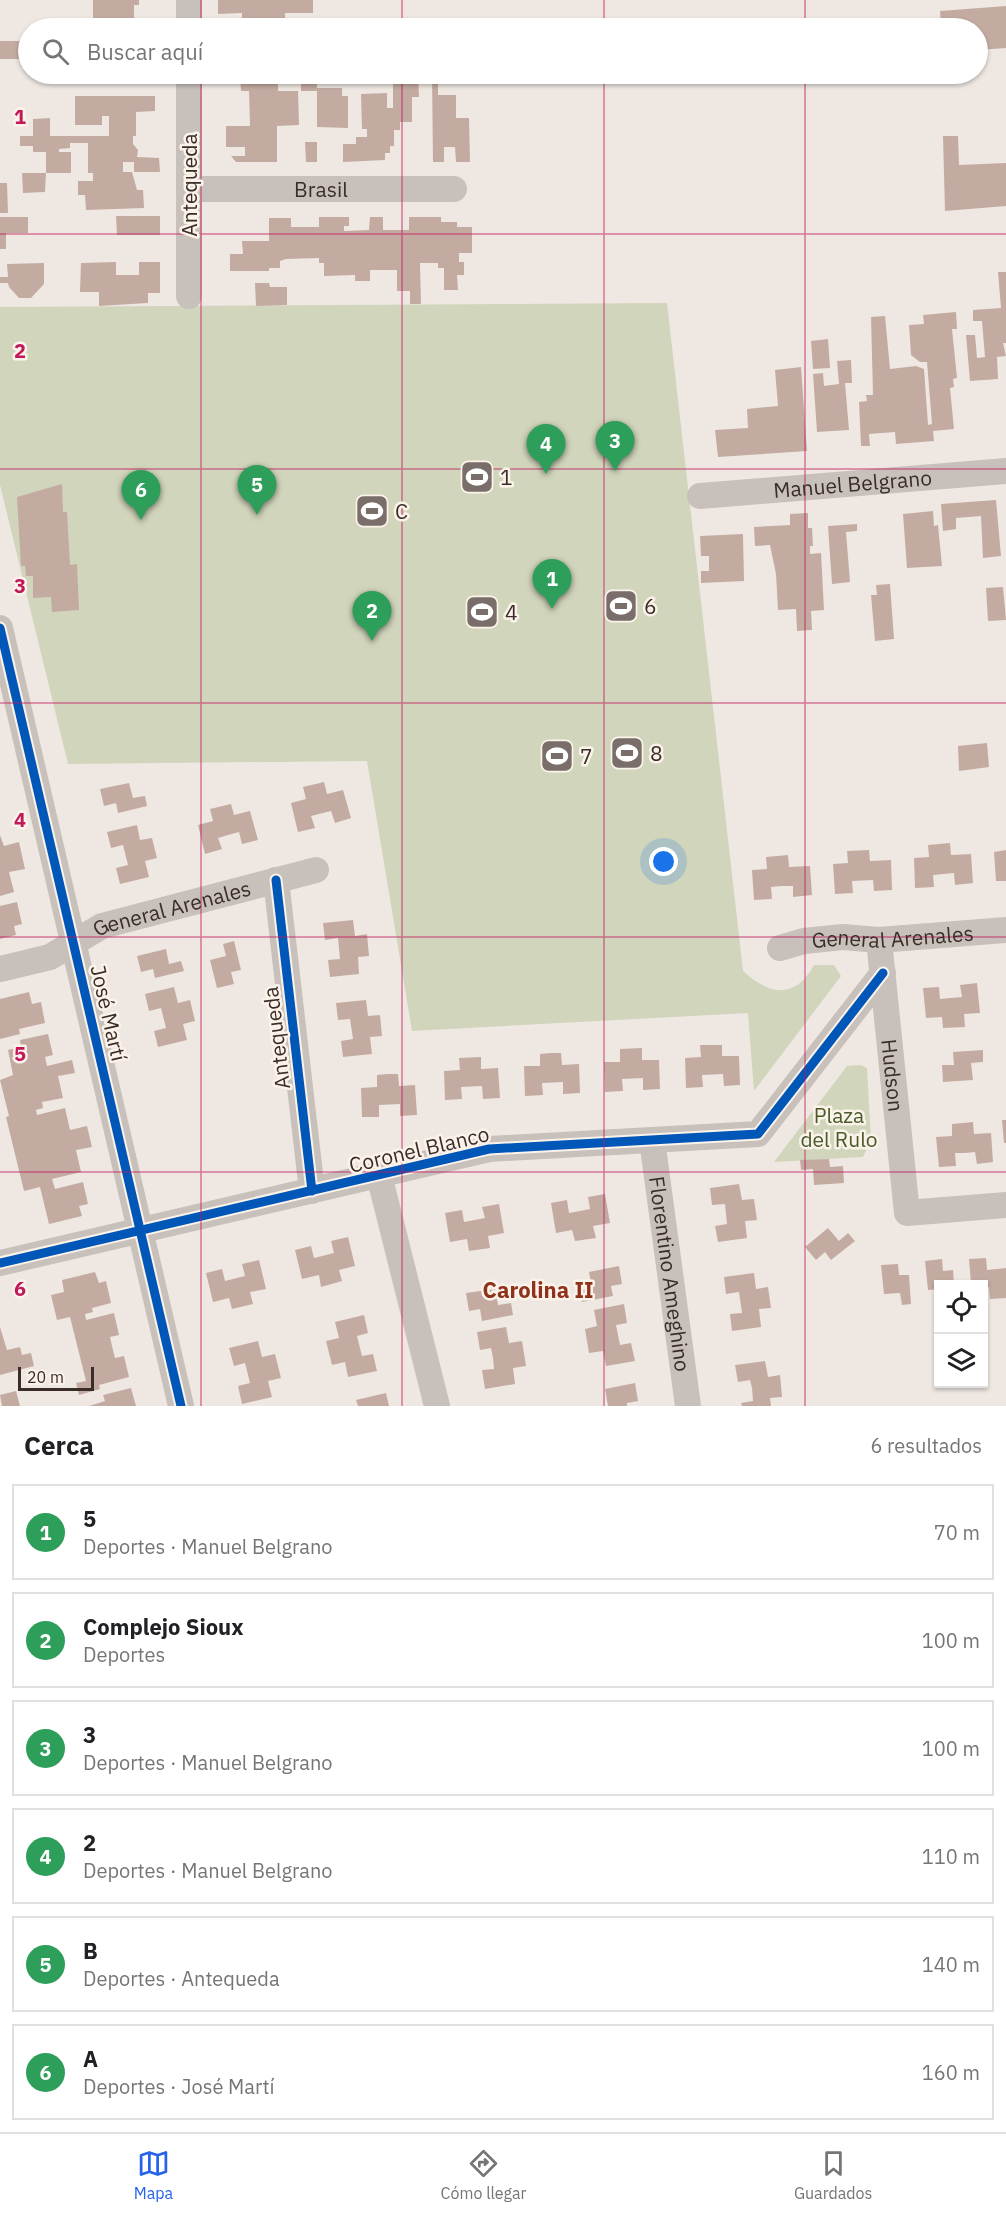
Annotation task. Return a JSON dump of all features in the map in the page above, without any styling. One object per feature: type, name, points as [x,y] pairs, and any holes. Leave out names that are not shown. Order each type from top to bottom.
[{"type":"street","points":[[189,0],[189,18]]},
{"type":"street","name":"Antequeda","points":[[189,84],[189,296]]},
{"type":"street","name":"Brasil","points":[[189,189],[454,189]]},
{"type":"street","name":"Manuel Belgrano","points":[[700,496],[1006,471]]},
{"type":"street","name":"José Martí","points":[[0,628],[5,670],[74,943],[181,1406]]},
{"type":"street","name":"General Arenales","points":[[0,969],[50,957],[102,926],[316,870]]},
{"type":"street","name":"Antequeda","points":[[276,880],[312,1191]]},
{"type":"street","name":"General Arenales","points":[[780,948],[804,941],[843,938],[879,940],[1006,930]]},
{"type":"street","name":"Hudson","points":[[879,940],[907,1213],[1006,1205]]},
{"type":"street","name":"Coronel Blanco","points":[[0,1263],[489,1149],[758,1134],[883,973]]},
{"type":"street","name":"Florentino Ameghino","points":[[652,1140],[688,1406]]},
{"type":"street","points":[[379,1175],[437,1406]]},
{"type":"green space","points":[[667,303],[743,971],[762,985],[781,990],[790,989],[799,984],[814,965],[834,965],[841,976],[754,1091],[748,1013],[412,1031],[367,761],[68,764],[0,485],[0,307]]},
{"type":"green space","name":"Plaza del Rulo","points":[[860,1065],[867,1068],[871,1140],[863,1157],[774,1162],[847,1066]]},
{"type":"building","points":[[93,0],[139,0],[139,5],[134,5],[134,18],[93,18]]},
{"type":"building","points":[[218,0],[313,0],[313,13],[285,13],[285,18],[242,18],[242,13],[218,14]]},
{"type":"building","points":[[1006,6],[1006,48],[988,49],[988,18],[940,18],[940,11]]},
{"type":"building","points":[[0,41],[18,41],[18,59],[0,59]]},
{"type":"building","points":[[241,84],[278,84],[278,91],[298,91],[299,125],[277,126],[277,162],[236,162],[231,156],[245,156],[245,147],[226,147],[226,126],[250,126],[249,91],[241,91]]},
{"type":"building","points":[[301,84],[317,84],[317,88],[342,88],[342,96],[348,96],[348,128],[317,127],[317,91],[301,91]]},
{"type":"building","points":[[393,84],[418,84],[419,97],[412,97],[412,122],[400,122],[400,130],[394,130],[394,146],[390,146],[390,153],[385,153],[385,160],[343,162],[343,144],[356,144],[356,137],[367,137],[367,129],[362,129],[361,94],[387,93],[387,108],[393,108]]},
{"type":"building","points":[[432,84],[438,84],[438,95],[456,95],[456,118],[469,118],[470,162],[456,162],[455,147],[444,147],[444,162],[433,162]]},
{"type":"building","points":[[75,96],[155,96],[155,111],[136,112],[136,136],[133,136],[133,144],[138,150],[137,157],[159,158],[160,172],[134,172],[134,162],[123,162],[123,172],[132,172],[137,190],[143,190],[144,208],[86,210],[85,195],[78,195],[78,181],[93,181],[93,173],[88,173],[88,143],[70,143],[70,148],[59,149],[59,152],[71,152],[71,173],[46,173],[46,152],[33,152],[33,146],[20,146],[20,136],[33,136],[33,119],[50,118],[50,136],[109,136],[109,116],[102,116],[102,125],[75,125]]},
{"type":"building","points":[[943,136],[958,136],[959,165],[1006,163],[1006,206],[945,211]]},
{"type":"building","points":[[305,142],[317,142],[317,162],[306,162]]},
{"type":"building","points":[[22,173],[46,173],[45,192],[23,193]]},
{"type":"building","points":[[0,183],[7,183],[8,213],[0,213]]},
{"type":"building","points":[[116,216],[160,216],[160,235],[117,235]]},
{"type":"building","points":[[0,217],[28,217],[28,233],[6,233],[6,249],[0,249]]},
{"type":"building","points":[[319,217],[349,217],[349,226],[344,226],[344,231],[369,230],[370,217],[383,217],[383,230],[409,230],[409,217],[441,217],[441,222],[457,222],[457,227],[472,227],[472,253],[459,253],[459,262],[464,262],[464,275],[457,275],[458,290],[444,290],[444,268],[438,268],[438,263],[420,263],[421,304],[410,304],[410,291],[397,291],[397,270],[370,270],[370,281],[355,281],[355,275],[324,276],[324,263],[319,263],[319,258],[286,259],[280,261],[280,268],[269,268],[269,271],[230,271],[230,254],[243,254],[242,241],[269,241],[269,218],[291,218],[291,227],[319,227]]},
{"type":"building","points":[[116,262],[116,275],[139,275],[139,262],[160,262],[160,293],[148,293],[148,303],[99,306],[99,292],[80,292],[81,263]]},
{"type":"building","points":[[44,263],[44,284],[31,298],[19,298],[8,283],[0,283],[0,277],[8,277],[7,264]]},
{"type":"building","points":[[998,272],[1006,272],[1006,343],[1003,343],[1006,356],[997,357],[998,379],[970,381],[966,335],[975,335],[977,358],[985,357],[982,321],[973,321],[973,310],[1001,308]]},
{"type":"building","points":[[255,283],[269,283],[270,287],[287,287],[287,305],[256,306]]},
{"type":"building","points":[[956,312],[957,329],[952,329],[957,378],[953,379],[954,387],[950,388],[954,429],[933,431],[934,441],[896,444],[895,432],[869,434],[870,446],[861,446],[859,402],[867,401],[866,395],[873,395],[871,317],[885,316],[890,369],[916,366],[924,369],[928,425],[932,424],[927,362],[920,362],[911,355],[909,325],[924,324],[923,315]]},
{"type":"building","points":[[828,339],[830,368],[813,369],[811,341]]},
{"type":"building","points":[[851,360],[852,383],[845,383],[849,430],[817,432],[813,374],[823,373],[824,386],[839,384],[837,361]]},
{"type":"building","points":[[801,367],[807,451],[718,457],[715,430],[748,428],[747,409],[778,406],[775,370]]},
{"type":"building","points":[[62,484],[63,512],[67,512],[70,565],[77,564],[79,610],[52,612],[51,597],[33,598],[33,576],[26,576],[25,566],[21,566],[17,497]]},
{"type":"building","points":[[996,500],[1001,556],[983,558],[981,516],[956,518],[956,529],[943,531],[941,504]]},
{"type":"building","points":[[933,511],[934,526],[938,525],[942,566],[907,568],[903,514]]},
{"type":"building","points":[[808,513],[808,528],[812,528],[813,546],[810,546],[810,554],[821,553],[824,610],[811,611],[812,630],[797,631],[796,609],[778,610],[776,574],[770,545],[755,546],[754,527],[790,525],[790,514]]},
{"type":"building","points":[[857,524],[857,531],[846,532],[850,582],[832,584],[828,526]]},
{"type":"building","points":[[743,534],[744,581],[701,583],[701,571],[709,571],[709,556],[701,556],[700,536]]},
{"type":"building","points":[[890,584],[894,639],[875,641],[871,595],[877,595],[876,585]]},
{"type":"building","points":[[1003,587],[1006,620],[988,621],[986,588]]},
{"type":"building","points":[[987,743],[989,767],[959,771],[958,746]]},
{"type":"building","points":[[324,782],[327,794],[343,790],[351,818],[335,823],[331,811],[311,816],[315,828],[298,832],[291,803],[306,799],[303,787]]},
{"type":"building","points":[[129,783],[133,798],[145,796],[147,806],[118,813],[116,803],[104,806],[100,789]]},
{"type":"building","points":[[231,804],[234,815],[250,811],[258,840],[242,844],[239,832],[218,838],[222,849],[205,854],[198,825],[213,821],[210,809]]},
{"type":"building","points":[[137,825],[140,840],[152,838],[157,858],[145,861],[149,877],[120,884],[116,868],[128,865],[123,845],[111,848],[107,832]]},
{"type":"building","points":[[0,835],[4,846],[19,842],[25,869],[9,872],[14,892],[0,896]]},
{"type":"building","points":[[950,843],[951,855],[971,854],[973,883],[955,885],[954,873],[933,875],[934,887],[915,888],[914,858],[929,857],[928,845]]},
{"type":"building","points":[[869,850],[870,861],[891,860],[892,890],[874,891],[873,880],[852,881],[853,893],[835,894],[833,864],[848,863],[847,851]]},
{"type":"building","points":[[1006,850],[1006,881],[996,881],[994,852]]},
{"type":"building","points":[[788,855],[789,867],[810,866],[812,895],[793,897],[793,886],[781,886],[771,887],[772,899],[754,900],[752,870],[767,869],[766,857]]},
{"type":"building","points":[[17,902],[22,924],[14,926],[16,935],[0,939],[0,906]]},
{"type":"building","points":[[353,920],[355,936],[367,934],[369,956],[358,957],[359,974],[330,977],[328,960],[340,959],[338,938],[325,940],[323,923]]},
{"type":"building","points":[[234,941],[241,970],[231,972],[234,984],[217,988],[210,960],[226,956],[223,944]]},
{"type":"building","points":[[166,949],[169,964],[181,961],[184,971],[155,978],[153,969],[141,972],[137,956]]},
{"type":"building","points":[[977,983],[980,1013],[964,1014],[965,1027],[943,1028],[942,1017],[926,1018],[923,988],[939,987],[940,999],[962,997],[960,985]]},
{"type":"building","points":[[174,987],[178,1003],[190,1000],[195,1021],[183,1024],[187,1040],[158,1047],[154,1031],[166,1028],[161,1008],[149,1011],[145,994]]},
{"type":"building","points":[[29,992],[32,1004],[41,1002],[45,1023],[19,1029],[20,1034],[0,1039],[0,999]]},
{"type":"building","points":[[366,1000],[368,1016],[380,1015],[382,1036],[370,1037],[372,1054],[343,1057],[341,1041],[353,1039],[350,1019],[338,1020],[336,1003]]},
{"type":"building","points":[[48,1034],[53,1055],[45,1057],[47,1066],[72,1060],[75,1073],[58,1076],[63,1098],[42,1102],[43,1108],[36,1110],[37,1115],[65,1108],[70,1130],[87,1126],[92,1147],[76,1150],[81,1172],[52,1179],[55,1189],[83,1182],[88,1204],[79,1206],[82,1216],[49,1224],[40,1187],[24,1191],[6,1117],[9,1116],[0,1080],[13,1075],[8,1050],[21,1047],[20,1040]]},
{"type":"building","points":[[700,1045],[722,1045],[722,1056],[739,1056],[740,1085],[724,1086],[723,1074],[702,1075],[703,1087],[686,1088],[685,1058],[701,1057]]},
{"type":"building","points":[[642,1048],[642,1060],[659,1060],[660,1089],[643,1090],[643,1078],[622,1079],[623,1091],[605,1092],[604,1062],[620,1062],[620,1049]]},
{"type":"building","points":[[983,1050],[983,1062],[971,1063],[973,1080],[943,1082],[942,1065],[954,1065],[953,1052]]},
{"type":"building","points":[[561,1053],[562,1065],[579,1064],[580,1093],[563,1094],[563,1082],[542,1083],[543,1095],[525,1096],[524,1066],[540,1066],[540,1054]]},
{"type":"building","points":[[481,1057],[481,1069],[498,1068],[500,1098],[483,1099],[482,1086],[461,1087],[462,1099],[445,1100],[444,1071],[460,1070],[459,1058]]},
{"type":"building","points":[[398,1074],[399,1086],[415,1085],[417,1115],[400,1116],[400,1104],[379,1105],[379,1117],[362,1117],[361,1088],[377,1087],[377,1075]]},
{"type":"building","points":[[1002,1120],[1006,1120],[1006,1143],[1004,1143]]},
{"type":"building","points":[[973,1122],[974,1134],[991,1133],[993,1162],[977,1164],[975,1152],[955,1153],[956,1166],[939,1167],[936,1137],[952,1136],[952,1124]]},
{"type":"building","points":[[829,1159],[830,1167],[843,1166],[844,1183],[814,1185],[813,1169],[801,1170],[800,1160]]},
{"type":"building","points":[[739,1184],[742,1200],[754,1199],[757,1220],[745,1221],[747,1238],[718,1242],[715,1226],[727,1224],[725,1204],[712,1205],[710,1188]]},
{"type":"building","points":[[605,1194],[610,1223],[593,1226],[596,1238],[575,1241],[572,1230],[556,1233],[551,1203],[567,1200],[569,1213],[590,1209],[588,1197]]},
{"type":"building","points":[[499,1204],[504,1233],[488,1236],[490,1248],[469,1251],[467,1239],[450,1242],[445,1213],[462,1210],[464,1222],[485,1218],[482,1207]]},
{"type":"building","points":[[828,1228],[839,1241],[848,1233],[855,1241],[831,1260],[825,1252],[816,1260],[805,1247]]},
{"type":"building","points":[[348,1237],[355,1266],[339,1270],[342,1281],[321,1287],[319,1275],[302,1279],[295,1250],[311,1246],[314,1258],[334,1253],[331,1241]]},
{"type":"building","points":[[986,1258],[987,1270],[1006,1268],[1006,1298],[990,1299],[988,1280],[971,1280],[969,1259]]},
{"type":"building","points":[[942,1259],[943,1271],[953,1270],[954,1280],[934,1280],[934,1289],[928,1290],[925,1261]]},
{"type":"building","points":[[259,1260],[266,1289],[250,1292],[253,1304],[232,1309],[229,1298],[213,1302],[206,1273],[222,1269],[225,1281],[245,1276],[242,1264]]},
{"type":"building","points":[[898,1264],[899,1275],[909,1275],[911,1304],[902,1305],[900,1293],[884,1294],[881,1265]]},
{"type":"building","points":[[619,1266],[622,1284],[611,1286],[613,1296],[582,1302],[580,1290],[592,1288],[589,1272]]},
{"type":"building","points":[[95,1272],[99,1283],[106,1281],[111,1303],[92,1308],[93,1312],[85,1314],[86,1320],[114,1313],[119,1335],[110,1337],[112,1346],[115,1358],[124,1356],[129,1377],[99,1385],[100,1389],[79,1395],[76,1383],[86,1381],[70,1317],[57,1320],[51,1295],[64,1292],[62,1280]]},
{"type":"building","points":[[754,1273],[756,1289],[768,1287],[771,1308],[759,1309],[761,1327],[732,1331],[730,1314],[742,1313],[739,1292],[726,1294],[724,1277]]},
{"type":"building","points":[[495,1289],[498,1305],[511,1303],[513,1315],[482,1321],[480,1309],[469,1311],[466,1293]]},
{"type":"building","points":[[624,1304],[627,1323],[616,1325],[620,1345],[631,1343],[635,1361],[606,1366],[603,1351],[589,1353],[585,1329],[597,1326],[594,1310]]},
{"type":"building","points":[[364,1315],[368,1333],[357,1336],[362,1356],[373,1354],[377,1371],[348,1377],[345,1362],[332,1365],[326,1341],[339,1338],[335,1322]]},
{"type":"building","points":[[0,1327],[7,1350],[20,1347],[22,1355],[31,1353],[34,1366],[0,1375]]},
{"type":"building","points":[[506,1327],[509,1343],[522,1341],[526,1366],[513,1368],[515,1384],[485,1389],[482,1370],[494,1369],[493,1358],[491,1348],[480,1350],[477,1332]]},
{"type":"building","points":[[258,1341],[262,1357],[275,1354],[281,1378],[268,1381],[272,1397],[242,1404],[238,1386],[250,1383],[245,1363],[234,1366],[229,1348]]},
{"type":"building","points":[[765,1361],[768,1377],[780,1375],[782,1397],[770,1398],[771,1406],[742,1406],[741,1403],[753,1401],[752,1388],[750,1380],[738,1382],[735,1365]]},
{"type":"building","points":[[635,1383],[638,1401],[627,1403],[627,1406],[608,1406],[605,1389]]},
{"type":"building","points":[[131,1388],[136,1406],[89,1406],[105,1401],[103,1395]]},
{"type":"building","points":[[16,1391],[20,1406],[2,1406],[0,1395]]},
{"type":"building","points":[[386,1393],[389,1406],[358,1406],[356,1400]]},
{"type":"cycle path","points":[[0,628],[181,1406]]},
{"type":"cycle path","points":[[276,880],[312,1191]]},
{"type":"cycle path","points":[[0,1263],[489,1149],[758,1134],[883,973]]},
{"type":"place","name":"3","points":[[615,471]]},
{"type":"place","name":"2","points":[[546,474]]},
{"type":"place","name":"1","points":[[477,477]]},
{"type":"place","name":"C","points":[[372,511]]},
{"type":"place","name":"B","points":[[257,515]]},
{"type":"place","name":"A","points":[[141,520]]},
{"type":"place","name":"6","points":[[621,606]]},
{"type":"place","name":"5","points":[[552,609]]},
{"type":"place","name":"4","points":[[482,612]]},
{"type":"place","name":"Complejo Sioux","points":[[372,641]]},
{"type":"place","name":"8","points":[[627,753]]},
{"type":"place","name":"7","points":[[557,756]]},
{"type":"district","name":"Carolina II","points":[[538,1289]]}]
